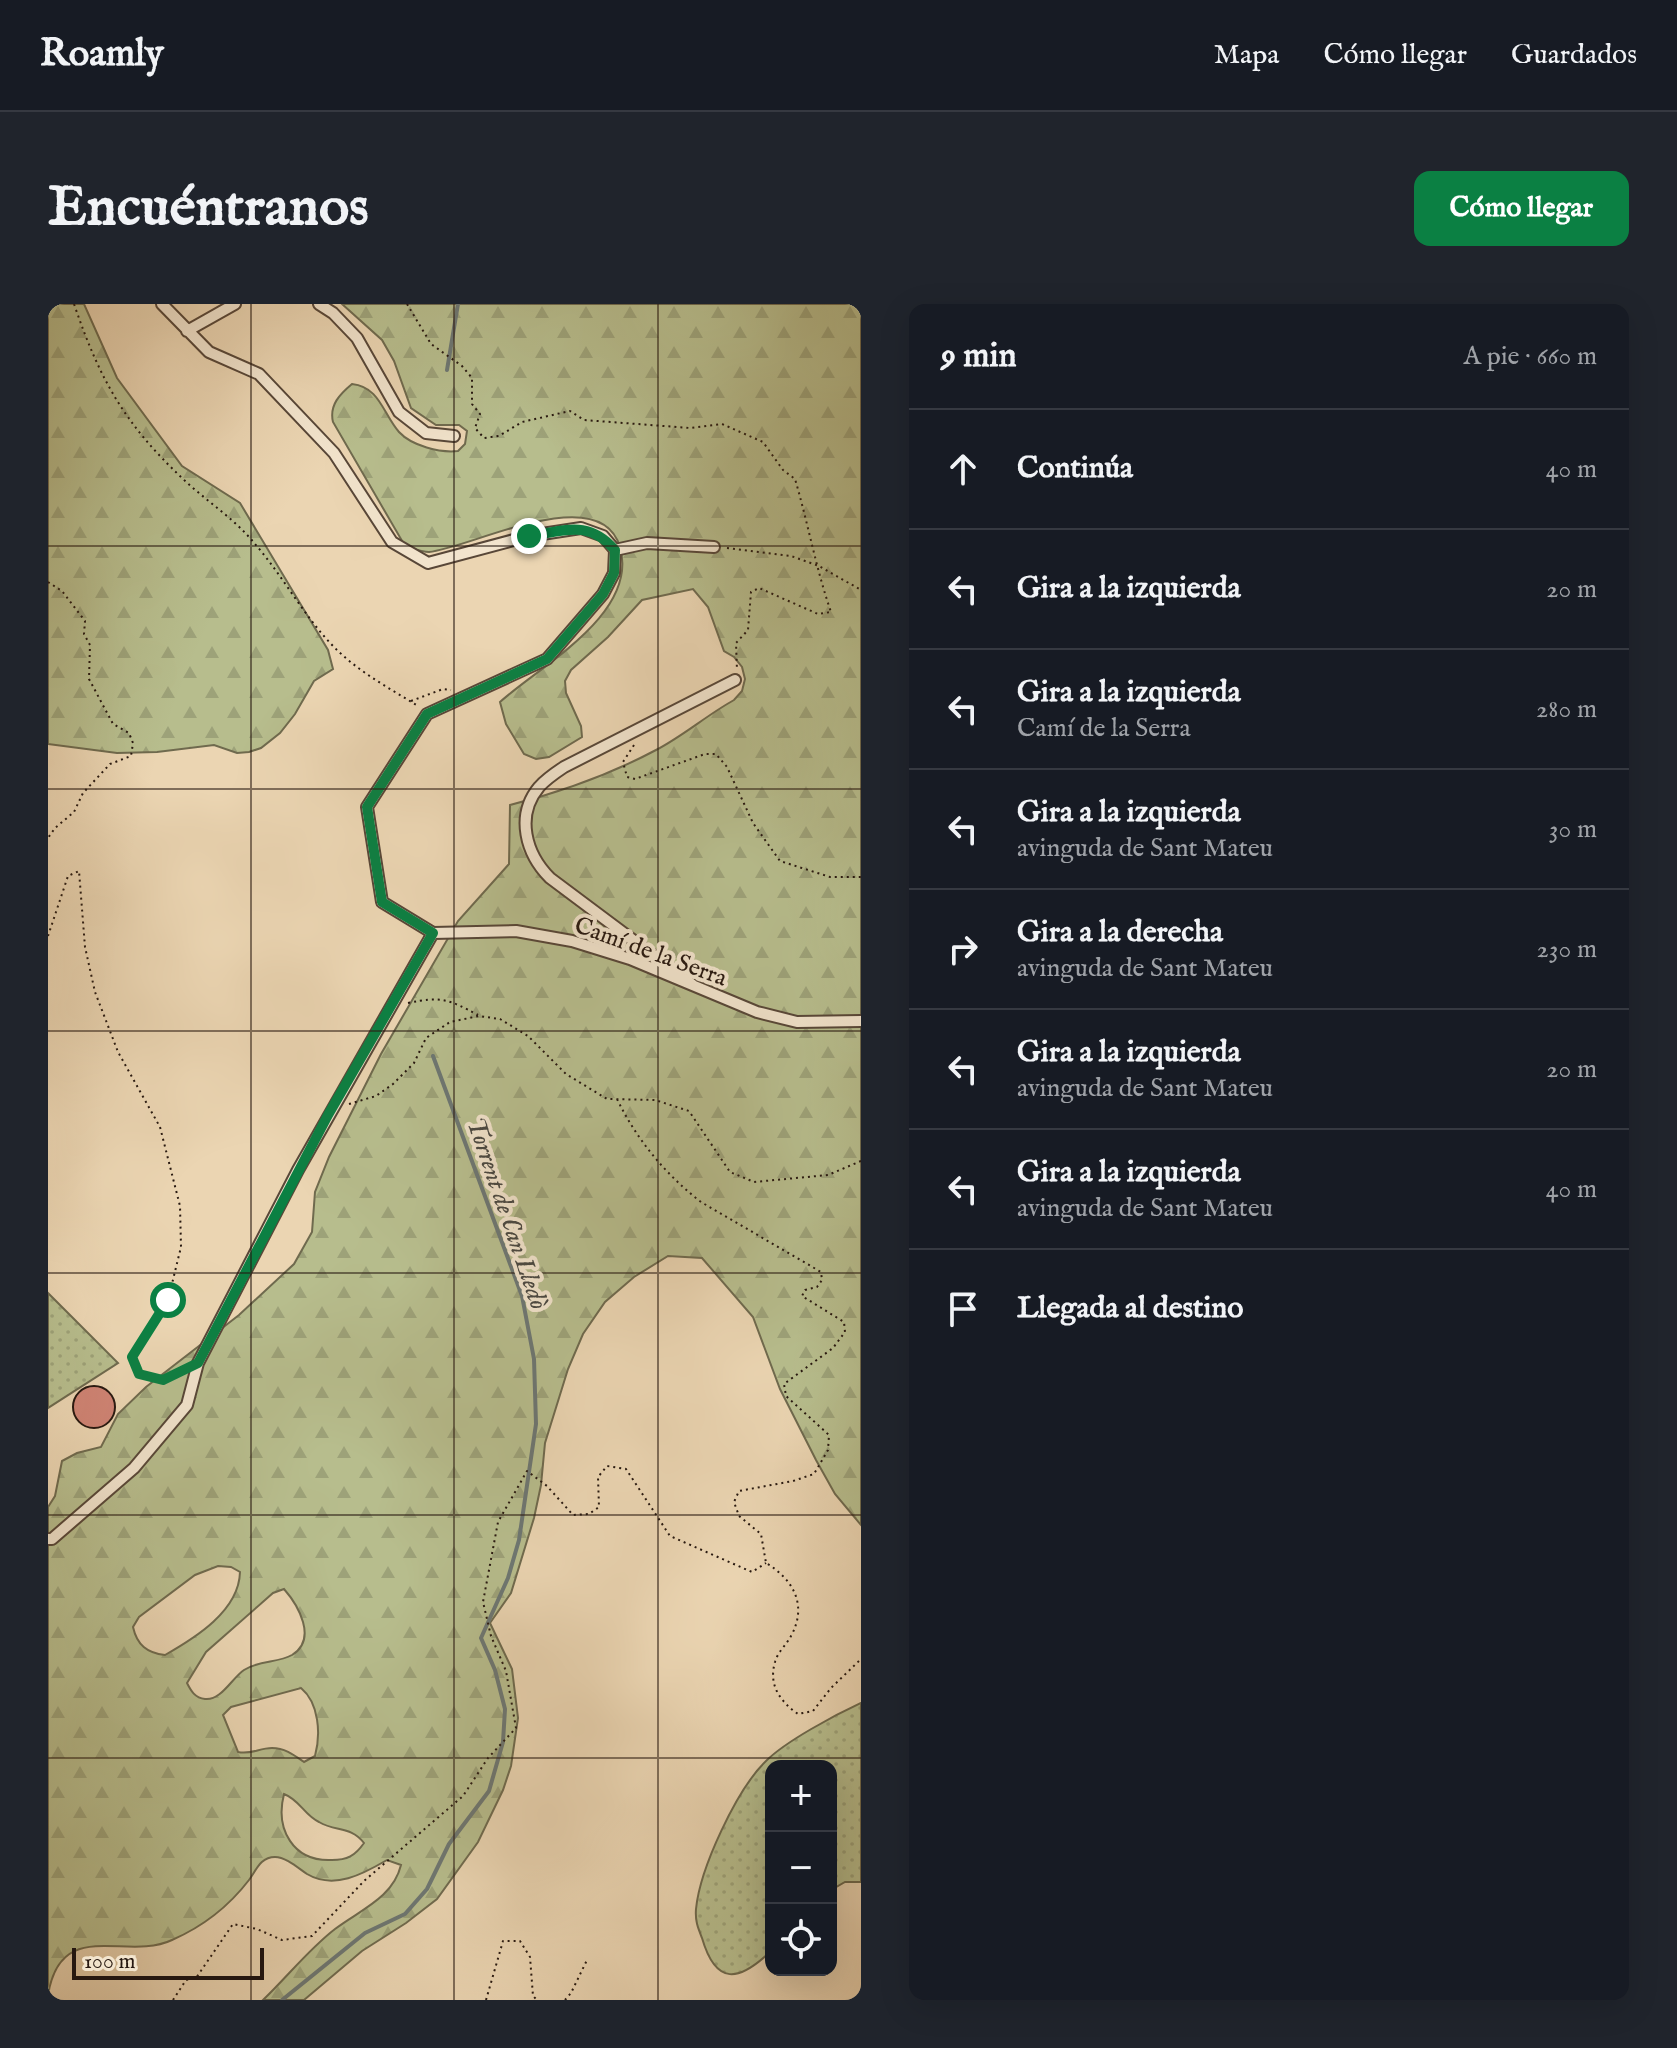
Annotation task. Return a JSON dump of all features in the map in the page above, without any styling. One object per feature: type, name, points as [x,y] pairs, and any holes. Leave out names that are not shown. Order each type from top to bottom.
[{"type":"street","points":[[48,1539],[52,1539],[134,1468],[187,1405],[198,1363],[328,1115],[433,933],[382,902],[367,807],[427,714],[547,659],[603,594],[614,573],[615,550],[603,536],[581,528],[529,536],[428,563],[392,542],[334,453],[259,374],[209,352],[162,304]]},
{"type":"street","points":[[187,331],[235,304]]},
{"type":"street","points":[[319,304],[333,313],[357,338],[399,412],[426,433],[454,436]]},
{"type":"street","points":[[615,550],[647,543],[714,547]]},
{"type":"street","points":[[693,985],[542,870],[535,862],[526,840],[527,817],[538,788],[564,767],[735,680]]},
{"type":"street","name":"Camí de la Serra","points":[[433,933],[516,931],[572,941],[630,959],[757,1012],[797,1022],[861,1021]]},
{"type":"path","points":[[74,304],[104,381],[129,422],[183,478],[256,544],[333,646],[362,670],[410,701],[443,689],[455,693],[459,699]]},
{"type":"path","points":[[714,547],[791,556],[819,566],[861,590]]},
{"type":"path","points":[[48,582],[62,591],[85,621],[84,634],[90,645],[89,679],[113,724],[129,733],[133,743],[131,756],[110,764],[83,793],[74,812],[48,838]]},
{"type":"path","points":[[753,823],[780,861],[830,877],[861,877]]},
{"type":"path","points":[[48,936],[68,876],[79,871],[85,947],[95,992],[118,1052],[160,1127],[180,1206],[181,1247],[168,1300],[132,1357],[139,1374],[163,1380],[198,1363]]},
{"type":"path","points":[[390,1007],[434,998],[455,1003],[479,1016]]},
{"type":"path","points":[[328,1115],[344,1105],[376,1096],[414,1063],[426,1038],[450,1022],[479,1016],[500,1019],[528,1036],[566,1074],[607,1099],[655,1100],[689,1111],[730,1172],[754,1182],[828,1175],[861,1161]]},
{"type":"path","points":[[617,1099],[651,1155],[684,1189],[821,1272],[822,1280],[817,1287],[805,1290],[802,1296],[844,1322],[845,1332],[833,1348],[784,1384],[786,1396],[829,1435],[828,1450],[814,1474],[739,1491],[734,1502],[739,1516],[761,1534],[766,1563]]},
{"type":"path","points":[[173,2000],[186,1980],[196,1978],[233,1924],[257,1929],[282,1940],[312,1936],[364,1881],[463,1796],[488,1758],[516,1728],[506,1671],[491,1636],[483,1602],[498,1522],[527,1471],[547,1486],[573,1515],[589,1514],[599,1507],[598,1477],[607,1466],[626,1469],[670,1536],[752,1572],[766,1563]]},
{"type":"path","points":[[766,1563],[785,1574],[795,1591],[798,1614],[797,1626],[775,1662],[775,1685],[780,1701],[798,1714],[813,1711],[861,1659]]},
{"type":"path","points":[[486,2000],[503,1941],[520,1941],[530,1957],[533,1996],[537,2000]]},
{"type":"path","points":[[565,2000],[587,1960]]},
{"type":"green space","points":[[48,304],[84,304],[117,378],[182,466],[240,503],[328,650],[333,669],[314,681],[280,733],[261,748],[237,753],[214,745],[117,753],[48,744]]},
{"type":"green space","points":[[342,304],[861,304],[861,1525],[835,1494],[816,1460],[780,1389],[753,1317],[702,1258],[668,1256],[634,1277],[605,1302],[583,1334],[568,1369],[545,1443],[534,1518],[511,1593],[490,1623],[512,1669],[518,1718],[511,1766],[478,1842],[437,1899],[362,1951],[304,2000],[263,2000],[325,1937],[383,1895],[401,1865],[387,1860],[358,1875],[328,1881],[317,1879],[283,1859],[270,1858],[259,1865],[224,1907],[183,1935],[154,1945],[98,1946],[66,1956],[55,1971],[48,1995],[48,1507],[55,1496],[62,1461],[77,1453],[101,1447],[118,1414],[146,1387],[239,1315],[294,1264],[312,1232],[315,1192],[329,1157],[381,1054],[458,921],[509,864],[510,805],[584,782],[656,750],[734,700],[742,691],[745,679],[742,667],[724,651],[708,607],[693,589],[642,600],[608,637],[571,670],[565,681],[566,693],[581,726],[582,737],[549,757],[536,759],[524,754],[506,724],[500,702],[561,654],[601,616],[615,594],[622,571],[620,547],[608,528],[588,519],[562,518],[533,522],[429,552],[405,546],[333,422],[336,400],[352,384],[369,390],[399,432],[419,445],[435,450],[458,451],[465,444],[467,431],[459,425],[436,425],[411,408],[394,361],[382,340]],"holes":[[[218,1566],[231,1567],[240,1572],[232,1599],[202,1632],[165,1655],[148,1650],[137,1639],[133,1627],[139,1617],[195,1575]],[[284,1589],[300,1613],[305,1631],[300,1648],[287,1658],[244,1670],[211,1699],[196,1696],[187,1683],[206,1652],[273,1593]],[[301,1688],[312,1702],[317,1719],[315,1756],[304,1762],[277,1748],[238,1752],[223,1715],[231,1707]],[[284,1794],[314,1819],[354,1834],[364,1843],[354,1854],[342,1859],[318,1859],[307,1855],[290,1841],[282,1819]]]},
{"type":"green space","points":[[48,1293],[118,1363],[48,1408]]},
{"type":"green space","points":[[861,1703],[861,1882],[845,1882],[837,1887],[837,1760],[767,1760],[838,1714]]},
{"type":"green space","points":[[765,1762],[765,1956],[749,1969],[730,1974],[714,1965],[708,1954],[697,1924],[696,1909],[712,1852],[732,1809]]},
{"type":"building","points":[[94,1386],[109,1392],[115,1407],[109,1422],[94,1428],[79,1422],[73,1407],[79,1392]]},
{"type":"waterway","points":[[447,370],[458,304]]},
{"type":"waterway","name":"Torrent de Can Lledò","points":[[282,2000],[365,1933],[405,1914],[427,1889],[449,1844],[489,1791],[503,1742],[505,1709],[495,1670],[481,1638],[508,1578],[519,1540],[536,1424],[534,1359],[522,1296],[433,1056]]},
{"type":"route","points":[[168,1300],[132,1357],[139,1374],[163,1380],[198,1363],[328,1115],[433,933],[382,902],[367,807],[427,714],[547,659],[603,594],[614,573],[615,550],[603,536],[581,528],[529,536]]}]
